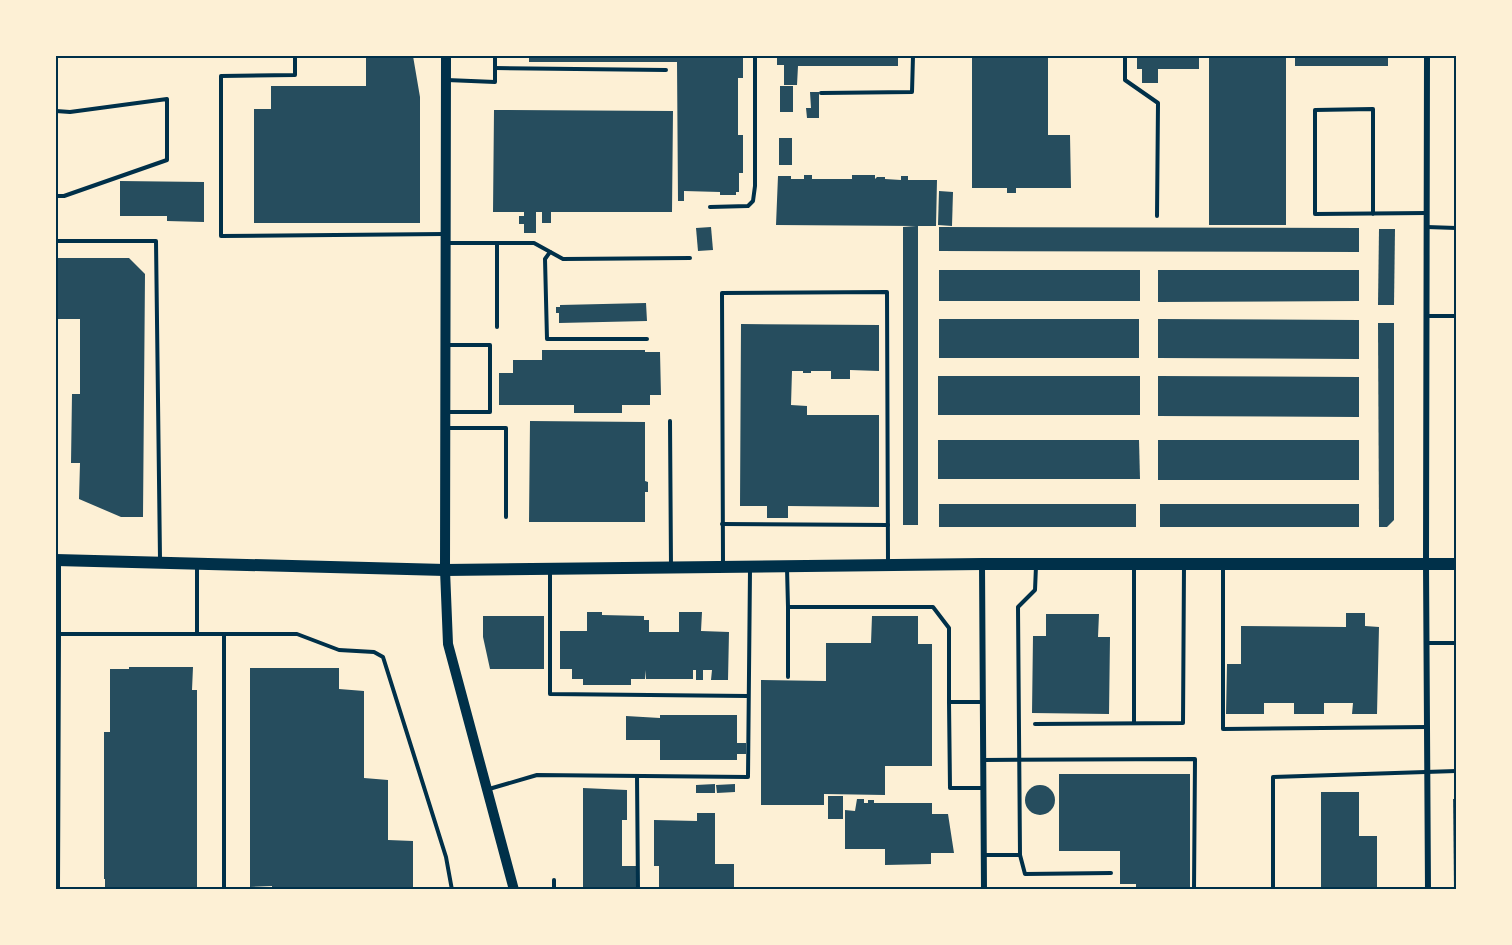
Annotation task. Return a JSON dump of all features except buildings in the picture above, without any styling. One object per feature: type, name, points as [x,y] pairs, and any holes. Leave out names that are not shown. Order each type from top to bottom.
[{"type":"main road","points":[[57,560],[445,570],[982,564],[1456,564]]},
{"type":"street","points":[[446,56],[445,570],[448,644],[514,890]]},
{"type":"street","points":[[1427,56],[1428,890]]},
{"type":"street","points":[[982,564],[984,890]]},
{"type":"lane","points":[[295,56],[295,75],[221,76],[221,236],[445,239],[534,243],[563,259],[690,258]]},
{"type":"lane","points":[[446,80],[495,82],[495,56]]},
{"type":"lane","points":[[710,207],[748,206],[753,201],[755,56]]},
{"type":"lane","points":[[821,93],[912,92],[913,56]]},
{"type":"lane","points":[[1125,56],[1125,80],[1158,103],[1157,216]]},
{"type":"lane","points":[[495,68],[666,70]]},
{"type":"lane","points":[[56,111],[70,112],[167,99],[167,160],[64,196],[56,196]]},
{"type":"lane","points":[[1373,213],[1373,109],[1316,110],[1316,214],[1427,213]]},
{"type":"lane","points":[[1427,227],[1456,228]]},
{"type":"lane","points":[[56,242],[156,241],[160,563]]},
{"type":"lane","points":[[497,243],[497,327]]},
{"type":"lane","points":[[550,252],[545,259],[547,339],[647,339]]},
{"type":"lane","points":[[723,567],[722,293],[887,292],[888,565]]},
{"type":"lane","points":[[1427,316],[1456,316]]},
{"type":"lane","points":[[445,345],[490,345],[490,412],[445,412]]},
{"type":"lane","points":[[670,421],[671,567]]},
{"type":"lane","points":[[445,428],[506,428],[506,517]]},
{"type":"lane","points":[[722,524],[888,525]]},
{"type":"lane","points":[[57,560],[58,890]]},
{"type":"lane","points":[[197,564],[197,634]]},
{"type":"lane","points":[[1036,564],[1035,590],[1018,607],[1020,855],[1025,874],[1111,873]]},
{"type":"lane","points":[[1134,564],[1134,723]]},
{"type":"lane","points":[[1035,724],[1182,723],[1184,564]]},
{"type":"lane","points":[[1223,564],[1223,729],[1427,727]]},
{"type":"lane","points":[[787,566],[788,677]]},
{"type":"lane","points":[[487,790],[537,775],[748,777],[750,567]]},
{"type":"lane","points":[[550,569],[550,694],[748,696]]},
{"type":"lane","points":[[788,607],[933,607],[948,628],[950,788],[984,788]]},
{"type":"lane","points":[[59,634],[297,634],[339,650],[374,652],[382,657],[446,857],[452,890]]},
{"type":"lane","points":[[224,634],[224,890]]},
{"type":"lane","points":[[1426,643],[1456,643]]},
{"type":"lane","points":[[949,702],[983,702]]},
{"type":"lane","points":[[983,760],[1195,759],[1194,890]]},
{"type":"lane","points":[[1273,890],[1273,777],[1456,771]]},
{"type":"lane","points":[[637,776],[638,890]]},
{"type":"lane","points":[[984,855],[1020,855]]},
{"type":"lane","points":[[554,880],[554,890]]}]
